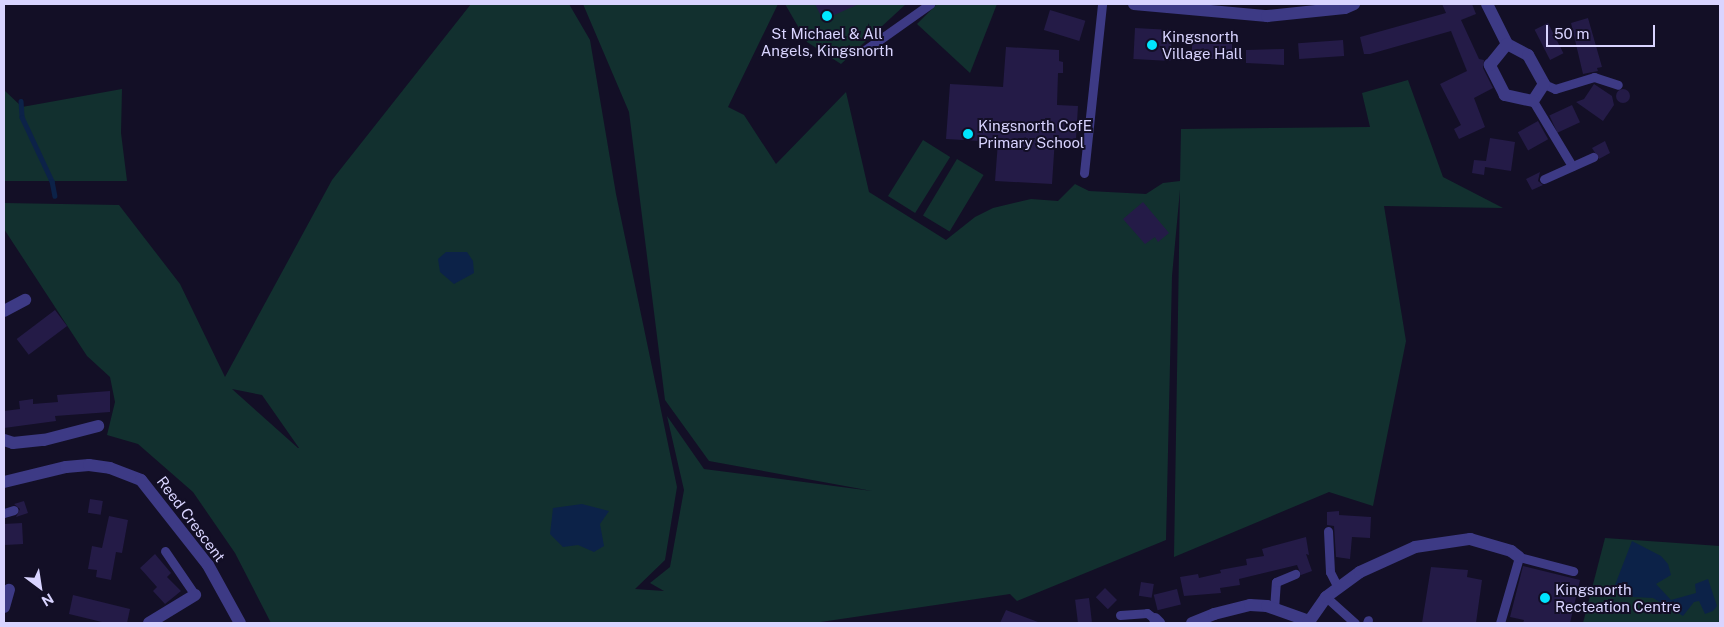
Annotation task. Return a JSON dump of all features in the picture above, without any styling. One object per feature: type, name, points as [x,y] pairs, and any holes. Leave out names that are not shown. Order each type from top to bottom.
[{"type":"street","points":[[1134,4],[1267,16],[1345,8],[1354,4]]},
{"type":"street","points":[[1488,4],[1507,44],[1528,55],[1544,84],[1533,101],[1505,95],[1490,65],[1507,44]]},
{"type":"street","points":[[4,311],[25,300]]},
{"type":"street","points":[[4,440],[13,443],[44,440],[98,426]]},
{"type":"street","name":"Reed Crescent","points":[[4,482],[66,467],[90,465],[110,468],[141,480],[208,565],[239,621]]},
{"type":"street","points":[[1192,623],[1214,614],[1250,606],[1274,609],[1309,622],[1326,597],[1360,572],[1415,547],[1470,539],[1511,551],[1519,557]]},
{"type":"street","points":[[4,605],[9,590]]},
{"type":"street","points":[[149,623],[195,595]]},
{"type":"lane","points":[[866,50],[930,4]]},
{"type":"lane","points":[[1084,173],[1102,4]]},
{"type":"lane","points":[[1544,84],[1555,89],[1594,77],[1618,85]]},
{"type":"lane","points":[[1533,101],[1572,166]]},
{"type":"lane","points":[[1544,179],[1594,157]]},
{"type":"lane","points":[[4,512],[14,510]]},
{"type":"lane","points":[[1328,531],[1330,572],[1338,588]]},
{"type":"lane","points":[[165,551],[195,595]]},
{"type":"lane","points":[[1500,623],[1519,557],[1573,571]]},
{"type":"lane","points":[[1274,609],[1276,582],[1296,574]]},
{"type":"lane","points":[[1326,597],[1355,623]]},
{"type":"lane","points":[[1120,615],[1147,613],[1157,621]]},
{"type":"green space","points":[[471,4],[569,4],[590,40],[616,194],[677,487],[665,560],[635,589],[664,591],[650,583],[670,567],[684,490],[667,416],[704,469],[872,491],[709,461],[665,400],[629,112],[583,4],[778,4],[728,107],[744,115],[776,164],[846,92],[869,192],[946,240],[975,217],[993,208],[1031,199],[1058,201],[1075,184],[1089,191],[1146,194],[1163,183],[1180,181],[1181,129],[1370,127],[1362,93],[1408,80],[1443,177],[1503,208],[1384,206],[1406,341],[1373,506],[1329,492],[1174,557],[1180,190],[1172,276],[1166,540],[1017,601],[1010,594],[814,623],[271,623],[235,553],[193,492],[138,444],[107,435],[115,402],[110,377],[87,356],[4,229],[4,203],[119,205],[180,284],[225,377],[332,180]],"holes":[[[232,389],[262,395],[299,448]]]},
{"type":"green space","points":[[785,4],[906,4],[841,64],[807,42]]},
{"type":"green space","points":[[937,4],[997,4],[970,73],[917,24]]},
{"type":"green space","points":[[122,89],[121,133],[127,181],[4,181],[4,90],[22,107]]},
{"type":"green space","points":[[923,140],[950,157],[915,213],[888,196]]},
{"type":"green space","points":[[957,159],[984,175],[950,232],[923,216]]},
{"type":"green space","points":[[1605,538],[1720,546],[1720,623],[1583,623]]},
{"type":"water","points":[[446,252],[467,252],[473,261],[474,273],[454,284],[440,272],[438,259]]},
{"type":"water","points":[[582,504],[609,511],[600,524],[604,546],[594,552],[578,545],[563,547],[550,534],[553,508]]},
{"type":"water","points":[[1632,541],[1661,556],[1668,564],[1671,575],[1656,584],[1671,600],[1696,593],[1695,584],[1708,579],[1717,606],[1713,611],[1705,614],[1699,601],[1694,602],[1683,616],[1653,598],[1633,597],[1615,585]]},
{"type":"building","name":"St Michael & All Angels, Kingsnorth","points":[[815,4],[859,4],[823,20]]},
{"type":"building","points":[[1442,4],[1472,4],[1476,14],[1461,20],[1479,59],[1484,60],[1483,68],[1493,88],[1474,98],[1485,127],[1459,139],[1454,129],[1461,125],[1440,84],[1467,71],[1451,31],[1370,54],[1364,54],[1360,37],[1446,13]]},
{"type":"building","points":[[1050,10],[1085,21],[1079,41],[1044,30]]},
{"type":"building","points":[[1588,18],[1602,67],[1597,68],[1598,71],[1583,74],[1571,23]]},
{"type":"building","points":[[1548,23],[1563,53],[1550,60],[1535,30]]},
{"type":"building","name":"Kingsnorth Village Hall","points":[[1135,28],[1172,30],[1170,61],[1133,59]]},
{"type":"building","points":[[1343,40],[1344,56],[1299,59],[1298,43]]},
{"type":"building","points":[[1192,44],[1232,44],[1232,59],[1192,59]]},
{"type":"building","points":[[1006,47],[1059,50],[1059,61],[1063,62],[1063,73],[1058,73],[1057,105],[1078,106],[1076,139],[1055,138],[1052,184],[995,181],[998,142],[946,139],[950,84],[1003,87]]},
{"type":"building","points":[[1284,49],[1284,65],[1246,63],[1246,50]]},
{"type":"building","points":[[1594,84],[1612,96],[1614,105],[1603,121],[1576,102],[1584,99]]},
{"type":"building","points":[[1623,89],[1628,91],[1630,96],[1628,101],[1623,103],[1618,101],[1616,96],[1618,91]]},
{"type":"building","points":[[1572,105],[1580,122],[1557,133],[1549,116]]},
{"type":"building","points":[[1538,121],[1548,139],[1528,151],[1518,132]]},
{"type":"building","points":[[1490,138],[1515,142],[1511,171],[1485,167],[1484,175],[1472,173],[1474,160],[1486,161]]},
{"type":"building","points":[[1605,141],[1610,153],[1599,159],[1592,148]]},
{"type":"building","points":[[1540,172],[1538,181],[1543,185],[1532,190],[1526,179]]},
{"type":"building","points":[[1143,202],[1169,233],[1158,242],[1155,237],[1145,244],[1123,219]]},
{"type":"building","points":[[55,310],[67,326],[29,355],[17,339]]},
{"type":"building","points":[[110,391],[110,412],[55,416],[56,421],[4,428],[4,411],[20,409],[19,401],[33,399],[33,404],[58,402],[57,395]]},
{"type":"building","points":[[90,499],[103,501],[101,515],[88,513]]},
{"type":"building","points":[[24,501],[28,513],[16,517],[20,509],[14,504]]},
{"type":"building","points":[[1339,511],[1339,515],[1371,517],[1370,538],[1352,537],[1350,559],[1336,557],[1334,526],[1327,525],[1327,512]]},
{"type":"building","points":[[109,516],[128,520],[122,553],[116,552],[111,580],[96,577],[97,570],[88,569],[92,546],[102,548]]},
{"type":"building","points":[[22,523],[23,544],[5,545],[4,524]]},
{"type":"building","points":[[1306,537],[1309,555],[1306,554],[1312,571],[1301,575],[1297,565],[1239,579],[1240,585],[1220,588],[1221,593],[1184,596],[1180,577],[1198,574],[1199,578],[1221,573],[1220,570],[1247,565],[1246,559],[1264,556],[1262,549]]},
{"type":"building","points":[[155,554],[171,573],[167,577],[181,591],[165,604],[153,591],[157,587],[140,568]]},
{"type":"building","name":"Kingsnorth Recteation Centre","points":[[1523,566],[1580,580],[1570,623],[1523,623],[1524,620],[1510,617]]},
{"type":"building","points":[[1431,567],[1468,570],[1467,577],[1482,580],[1476,623],[1422,623]]},
{"type":"building","points":[[1141,582],[1154,584],[1152,598],[1139,596]]},
{"type":"building","points":[[1105,588],[1117,600],[1108,609],[1096,597]]},
{"type":"building","points":[[1177,589],[1181,605],[1158,610],[1154,595]]},
{"type":"building","points":[[73,595],[130,609],[127,623],[106,623],[69,614]]},
{"type":"building","points":[[1089,598],[1092,622],[1078,623],[1075,600]]},
{"type":"building","points":[[1006,610],[1038,622],[1038,623],[1000,623]]},
{"type":"waterway","points":[[21,101],[22,117],[52,181],[55,196]]},
{"type":"place","name":"St Michael & All Angels, Kingsnorth","points":[[827,16]]},
{"type":"place","name":"Kingsnorth Village Hall","points":[[1152,45]]},
{"type":"place","name":"Kingsnorth CofE Primary School","points":[[968,134]]},
{"type":"place","name":"Kingsnorth Recteation Centre","points":[[1545,598]]}]
